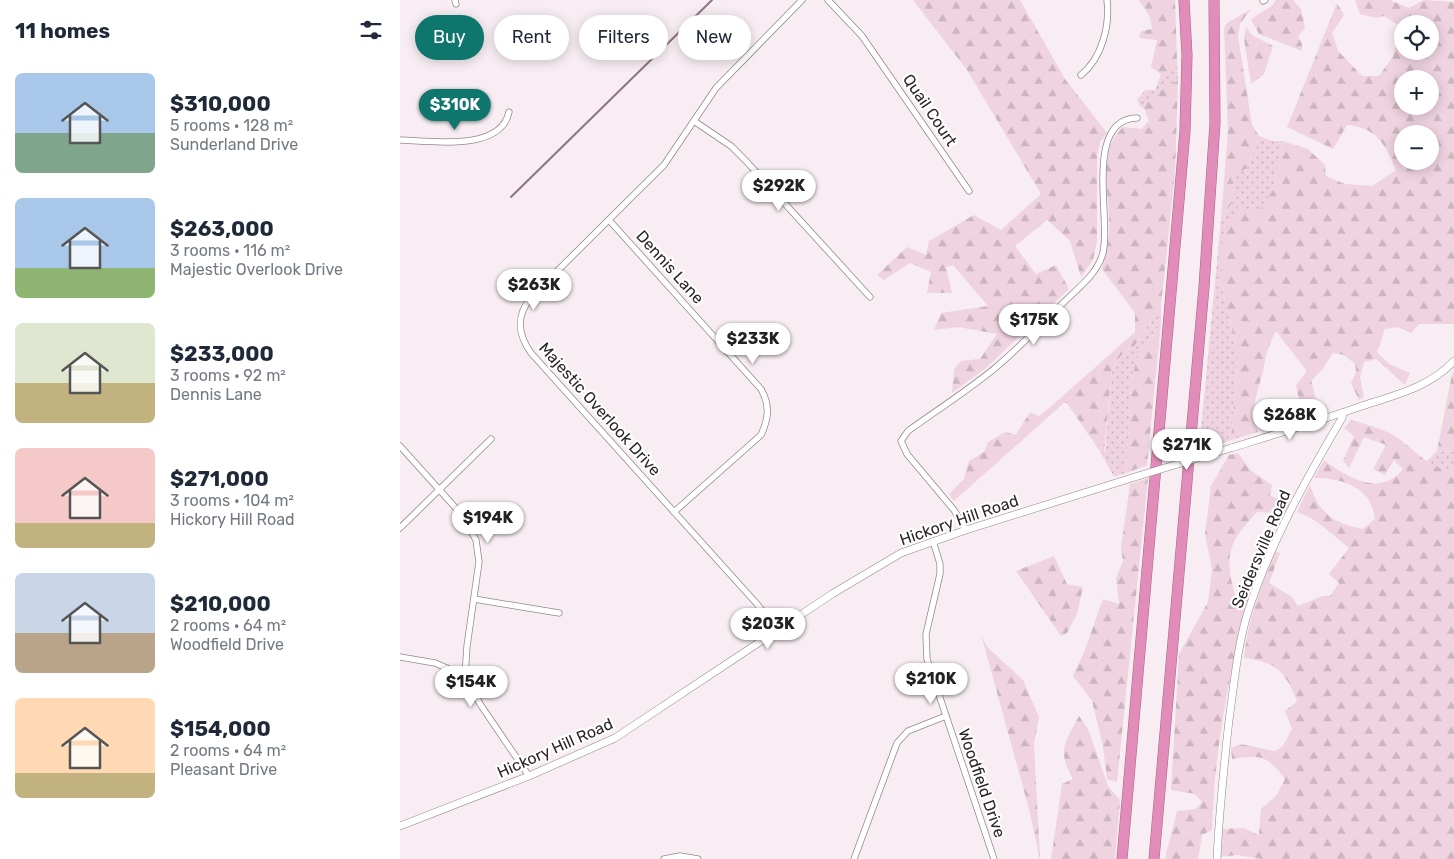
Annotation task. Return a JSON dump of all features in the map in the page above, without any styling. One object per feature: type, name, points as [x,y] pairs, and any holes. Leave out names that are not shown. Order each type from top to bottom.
[{"type":"highway","points":[[1122,859],[1185,132],[1188,55],[1184,0]]},
{"type":"highway","points":[[1154,859],[1204,287],[1215,123],[1214,0]]},
{"type":"street","name":"Majestic Overlook Drive","points":[[777,631],[761,609],[531,353],[520,332],[520,318],[526,303],[664,165],[716,88],[802,0]]},
{"type":"street","name":"Quail Court","points":[[828,0],[850,22],[867,43],[969,191]]},
{"type":"street","points":[[1081,75],[1089,66],[1101,45],[1106,31],[1107,0]]},
{"type":"street","points":[[400,140],[460,142],[479,139],[500,129],[508,122],[510,112]]},
{"type":"street","points":[[966,530],[954,510],[907,454],[901,441],[908,431],[997,367],[1045,322],[1095,269],[1102,256],[1105,237],[1103,163],[1107,141],[1120,123],[1130,118],[1136,118]]},
{"type":"street","points":[[694,120],[731,146],[746,160],[870,297]]},
{"type":"street","name":"Dennis Lane","points":[[609,220],[760,389],[768,404],[768,419],[761,435],[674,512]]},
{"type":"street","points":[[1342,413],[1433,380],[1454,362]]},
{"type":"street","name":"Hickory Hill Road","points":[[400,826],[529,776],[615,738],[874,568],[901,553],[966,530],[1342,413]]},
{"type":"street","name":"Seidersville Road","points":[[1216,859],[1219,804],[1233,689],[1242,636],[1248,614],[1260,577],[1286,521],[1307,477],[1342,418],[1342,413]]},
{"type":"street","points":[[400,528],[491,439]]},
{"type":"street","points":[[400,446],[462,515],[476,540],[479,562],[465,676],[480,704],[529,776]]},
{"type":"street","name":"Woodfield Drive","points":[[933,541],[940,564],[940,574],[926,634],[927,660],[994,859]]},
{"type":"street","points":[[474,599],[559,613]]},
{"type":"street","points":[[400,657],[435,663],[465,676]]},
{"type":"street","points":[[854,859],[897,743],[908,732],[920,725],[946,716]]},
{"type":"street","points":[[664,859],[680,856],[698,859]]},
{"type":"green space","points":[[913,0],[1020,0],[1065,79],[1107,133],[1100,142],[1097,155],[1097,241],[1093,260],[1081,277],[1070,241],[1047,220],[1015,246],[1036,274],[1056,265],[1069,289],[986,368],[952,393],[954,369],[961,361],[980,359],[997,334],[958,327],[934,330],[941,313],[988,306],[953,265],[946,267],[952,293],[927,293],[931,272],[910,263],[884,280],[877,275],[907,247],[926,255],[929,241],[974,215],[1001,230],[1041,194],[967,70]]},
{"type":"green space","points":[[1139,0],[1175,0],[1177,61],[1168,72],[1161,74],[1151,67],[1157,40],[1139,38],[1141,31],[1152,29],[1150,17]]},
{"type":"green space","points":[[1276,0],[1293,0],[1301,9],[1305,28],[1298,37],[1302,44],[1302,51],[1259,34],[1251,20],[1274,4]]},
{"type":"green space","points":[[1355,0],[1390,0],[1409,8],[1424,0],[1454,2],[1454,324],[1419,324],[1411,333],[1398,327],[1385,329],[1377,352],[1389,364],[1410,373],[1405,385],[1376,359],[1364,362],[1360,377],[1364,397],[1359,400],[1351,383],[1356,372],[1355,364],[1344,355],[1333,353],[1322,370],[1311,380],[1320,415],[1267,430],[1264,419],[1301,410],[1296,385],[1307,371],[1276,331],[1268,351],[1255,402],[1254,417],[1258,432],[1241,437],[1232,431],[1238,353],[1220,280],[1223,236],[1238,207],[1259,211],[1273,190],[1282,141],[1308,149],[1325,165],[1326,176],[1345,184],[1372,186],[1396,170],[1439,170],[1439,125],[1394,125],[1394,166],[1379,139],[1357,126],[1347,125],[1333,149],[1287,127],[1337,3],[1344,15],[1332,33],[1338,51],[1362,76],[1379,76],[1394,52],[1394,60],[1439,60],[1439,15],[1394,15],[1394,22],[1384,16],[1376,18],[1360,14]]},
{"type":"green space","points":[[1251,9],[1240,24],[1238,36],[1252,125],[1259,136],[1247,168],[1231,177],[1235,198],[1221,219],[1228,131],[1224,28],[1227,23]]},
{"type":"green space","points":[[1246,27],[1252,35],[1273,46],[1264,74],[1251,84],[1244,39]]},
{"type":"green space","points":[[1177,61],[1178,81],[1165,86],[1142,107],[1140,106],[1137,100],[1145,90],[1155,90],[1161,74],[1168,72]]},
{"type":"green space","points":[[1178,81],[1175,173],[1161,305],[1133,348],[1123,353],[1112,368],[1104,452],[1101,453],[1067,403],[1064,403],[954,501],[949,494],[964,479],[969,461],[984,452],[988,442],[1005,432],[1016,435],[1030,412],[1039,416],[1135,332],[1135,313],[1102,269],[1109,235],[1106,178],[1109,150],[1114,138],[1123,127],[1141,129],[1149,121],[1142,107],[1165,86]]},
{"type":"green space","points":[[1259,136],[1272,141],[1282,141],[1273,190],[1220,280],[1238,353],[1232,430],[1241,437],[1199,450],[1221,219],[1235,198],[1231,177],[1247,168]]},
{"type":"green space","points":[[1161,305],[1161,323],[1136,360],[1131,383],[1126,473],[1114,477],[1101,453],[1105,452],[1112,368],[1123,353],[1133,348]]},
{"type":"green space","points":[[1161,323],[1147,465],[1126,473],[1131,383],[1136,360]]},
{"type":"green space","points":[[1454,372],[1454,452],[1437,451],[1452,374]]},
{"type":"green space","points":[[1351,420],[1390,433],[1429,463],[1437,467],[1454,470],[1454,859],[1262,859],[1237,855],[1220,857],[1222,829],[1244,828],[1259,835],[1261,809],[1276,796],[1285,779],[1273,765],[1263,758],[1232,759],[1231,748],[1240,744],[1275,751],[1283,746],[1292,729],[1285,711],[1297,701],[1288,682],[1272,665],[1244,658],[1248,630],[1260,590],[1275,551],[1280,553],[1269,583],[1292,597],[1298,606],[1322,596],[1330,596],[1339,583],[1329,574],[1349,548],[1318,523],[1297,512],[1310,485],[1323,510],[1336,520],[1363,529],[1375,519],[1373,508],[1368,499],[1354,486],[1325,478],[1314,478],[1324,460],[1343,473],[1364,482],[1384,482],[1394,478],[1403,469],[1394,460],[1385,475],[1373,469],[1386,445],[1364,437],[1349,468],[1343,461],[1354,436],[1344,428]]},
{"type":"green space","points":[[1437,451],[1454,452],[1454,470],[1445,470],[1426,462]]},
{"type":"green space","points":[[1238,453],[1250,470],[1272,485],[1270,496],[1291,503],[1287,513],[1257,512],[1239,533],[1234,542],[1229,561],[1236,599],[1247,584],[1254,582],[1238,642],[1225,705],[1216,768],[1212,830],[1202,835],[1198,859],[1165,859],[1177,811],[1196,809],[1202,802],[1195,794],[1171,790],[1179,654],[1208,602],[1212,569],[1205,534],[1211,486],[1229,455]]},
{"type":"green space","points":[[1148,478],[1117,782],[1107,779],[1103,746],[1092,701],[1073,676],[1084,652],[1103,599],[1119,604],[1116,578],[1123,561],[1121,548],[1130,484]]},
{"type":"green space","points":[[1054,556],[1067,584],[1083,587],[1077,614],[1067,633],[1061,636],[1016,571]]},
{"type":"green space","points":[[981,634],[987,647],[1023,680],[1039,717],[1034,744],[1040,859],[1029,809]]},
{"type":"green space","points":[[1079,716],[1088,729],[1108,786],[1120,800],[1115,859],[1051,859],[1062,784],[1073,779],[1065,761],[1064,747]]},
{"type":"waterway","points":[[511,197],[712,0]]}]
